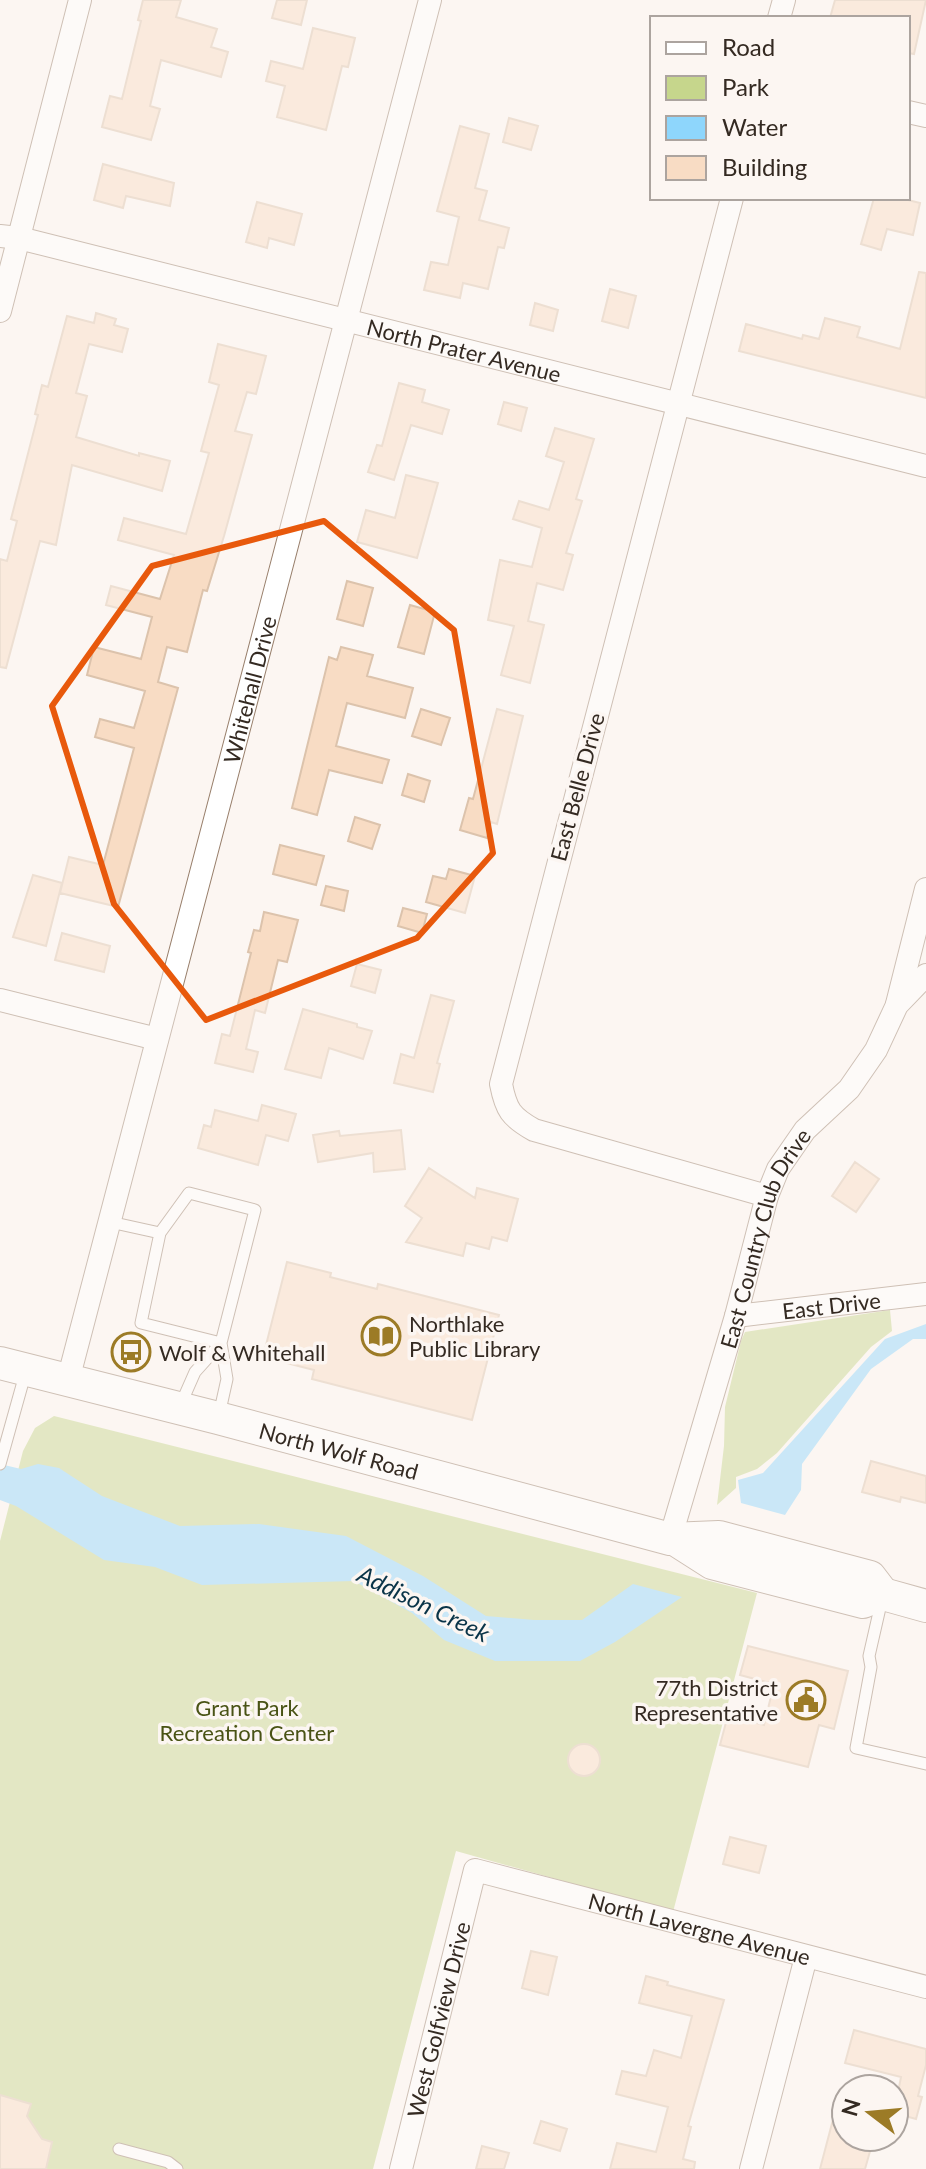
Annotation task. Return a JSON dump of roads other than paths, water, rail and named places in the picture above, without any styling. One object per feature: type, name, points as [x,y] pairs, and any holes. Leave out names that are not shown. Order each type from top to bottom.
[{"type":"main road","name":"North Wolf Road","points":[[13,1367],[218,1418],[673,1540],[719,1537],[870,1577],[883,1594],[926,1606]]},
{"type":"street","points":[[0,311],[10,237],[80,0]]},
{"type":"street","name":"Whitehall Drive","points":[[68,1380],[430,0]]},
{"type":"street","name":"East Belle Drive","points":[[731,200],[501,1084],[505,1104],[516,1120],[534,1130],[767,1196]]},
{"type":"street","name":"North Prater Avenue","points":[[10,237],[926,466]]},
{"type":"street","points":[[897,1005],[926,889]]},
{"type":"street","name":"East Country Club Drive","points":[[673,1540],[767,1196],[778,1169],[805,1130],[849,1089],[876,1050],[897,1005],[926,975]]},
{"type":"street","points":[[0,1000],[157,1039]]},
{"type":"street","name":"East Drive","points":[[736,1316],[926,1294]]},
{"type":"street","name":"North Lavergne Avenue","points":[[475,1870],[926,1987]]},
{"type":"street","name":"West Golfview Drive","points":[[401,2169],[475,1870]]},
{"type":"street","points":[[751,2169],[806,1957]]},
{"type":"lane","points":[[218,1418],[227,1379],[221,1343],[255,1210],[189,1193],[160,1233],[141,1323],[221,1343]]},
{"type":"lane","points":[[110,1222],[160,1233]]},
{"type":"lane","points":[[178,1409],[195,1372],[221,1343]]},
{"type":"lane","points":[[0,1464],[9,1433],[13,1367]]},
{"type":"lane","points":[[883,1594],[876,1637],[869,1656],[871,1667],[856,1748],[926,1764]]},
{"type":"lane","points":[[119,2149],[168,2162],[177,2169]]},
{"type":"water","points":[[926,1324],[926,1339],[913,1339],[871,1369],[802,1464],[801,1490],[785,1515],[741,1503],[738,1480],[763,1473],[885,1339]]},
{"type":"water","name":"Addison Creek","points":[[0,1464],[21,1469],[38,1464],[59,1468],[102,1496],[180,1526],[259,1524],[346,1536],[423,1576],[486,1616],[582,1620],[633,1584],[682,1597],[615,1642],[580,1661],[495,1661],[444,1640],[412,1613],[354,1581],[202,1585],[155,1567],[104,1560],[16,1506],[0,1500]]},
{"type":"place","name":"Northlake Public Library","points":[[381,1336]]},
{"type":"place","name":"Wolf & Whitehall","points":[[131,1352]]},
{"type":"place","name":"77th District Representative","points":[[806,1700]]},
{"type":"park label","name":"Grant Park Recreation Center","points":[[247,1720]]}]
